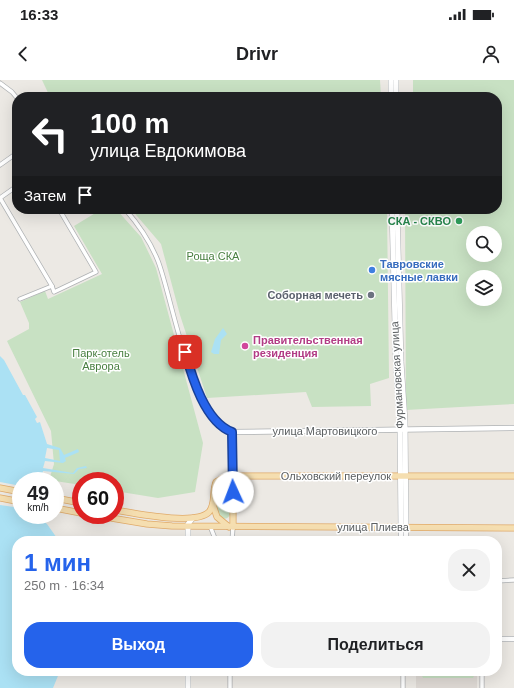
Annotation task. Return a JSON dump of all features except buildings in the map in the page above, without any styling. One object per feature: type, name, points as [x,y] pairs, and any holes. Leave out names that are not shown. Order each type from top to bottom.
[{"type":"main road","points":[[391,80],[391,92]]},
{"type":"main road","points":[[396,80],[396,92]]},
{"type":"main road","name":"Фурмановская улица","points":[[392,214],[396,363],[403,430]]},
{"type":"main road","name":"Фурмановская улица","points":[[397,214],[404,528]]},
{"type":"main road","points":[[231,527],[233,476]]},
{"type":"main road","name":"Ольховский переулок","points":[[213,504],[216,482],[223,478],[233,476],[514,476]]},
{"type":"main road","points":[[0,488],[12,490]]},
{"type":"main road","points":[[0,498],[12,500]]},
{"type":"main road","points":[[213,504],[217,517],[231,527]]},
{"type":"main road","points":[[124,511],[149,515],[193,518],[205,515],[213,504]]},
{"type":"main road","points":[[188,536],[188,525],[193,518]]},
{"type":"main road","name":"улица Плиева","points":[[124,520],[147,524],[231,527],[514,528]]},
{"type":"main road","points":[[188,676],[188,688]]},
{"type":"street","points":[[0,83],[12,92]]},
{"type":"street","points":[[0,165],[12,157]]},
{"type":"street","points":[[12,190],[0,198],[52,286],[54,292],[96,272],[62,214]]},
{"type":"street","points":[[129,214],[148,239],[158,262],[197,389],[217,422],[222,427],[232,432],[233,476]]},
{"type":"street","points":[[20,299],[52,286]]},
{"type":"street","name":"улица Мартовицкого","points":[[232,432],[514,428]]},
{"type":"street","points":[[210,526],[214,536]]},
{"type":"street","points":[[231,527],[232,536]]},
{"type":"street","name":"Фурмановская улица","points":[[402,536],[404,528]]},
{"type":"street","name":"Фурмановская улица","points":[[404,528],[405,536]]},
{"type":"street","points":[[502,581],[514,580]]},
{"type":"street","points":[[502,639],[514,639]]},
{"type":"street","points":[[230,676],[230,688]]},
{"type":"street","points":[[403,676],[403,688]]},
{"type":"street","points":[[482,676],[482,688]]},
{"type":"shaded area","points":[[416,676],[477,676],[477,688],[416,688]]},
{"type":"green space","points":[[42,80],[380,80],[381,92],[48,92]]},
{"type":"green space","points":[[413,80],[514,80],[514,404],[406,410],[405,214],[502,214],[502,92],[413,92]]},
{"type":"green space","name":"Парк-отель Аврора","points":[[94,214],[120,214],[141,237],[156,268],[203,443],[195,492],[158,498],[124,492],[124,472],[72,472],[72,484],[64,482],[64,472],[52,472],[54,464],[51,431],[7,341],[29,329],[29,323],[20,302],[45,291],[48,299],[102,274],[74,226]]},
{"type":"green space","name":"Роща СКА","points":[[135,214],[387,214],[389,378],[370,384],[371,406],[312,407],[306,392],[207,398],[180,315],[161,244]]},
{"type":"green space","points":[[221,484],[228,484],[231,487],[232,508],[231,513],[225,519],[220,518],[217,510],[217,491]]},
{"type":"green space","points":[[422,676],[474,676],[473,678],[423,678]]},
{"type":"water","points":[[223,328],[227,334],[221,340],[219,354],[214,354],[211,352],[215,339]]},
{"type":"water","points":[[0,356],[4,360],[23,395],[25,395],[37,417],[35,419],[37,423],[40,422],[47,444],[60,448],[64,455],[78,449],[79,452],[65,458],[66,461],[63,463],[45,461],[43,468],[72,474],[43,471],[12,472],[12,524],[47,524],[55,536],[12,536],[12,676],[58,676],[53,688],[0,688]],"holes":[[[47,448],[59,450],[60,461],[45,458]]]},
{"type":"water","points":[[86,466],[87,468],[79,469],[74,472],[77,468]]},
{"type":"pier","points":[[0,482],[12,484],[12,507],[0,505]]},
{"type":"place","name":"СКА - СКВО","points":[[459,221]]},
{"type":"place","name":"Тавровские мясные лавки","points":[[372,270]]},
{"type":"place","name":"Соборная мечеть","points":[[371,295]]},
{"type":"place","name":"Правительственная резиденция","points":[[245,346]]},
{"type":"route","points":[[185,352],[197,389],[212,415],[222,427],[232,432],[233,492]]}]
